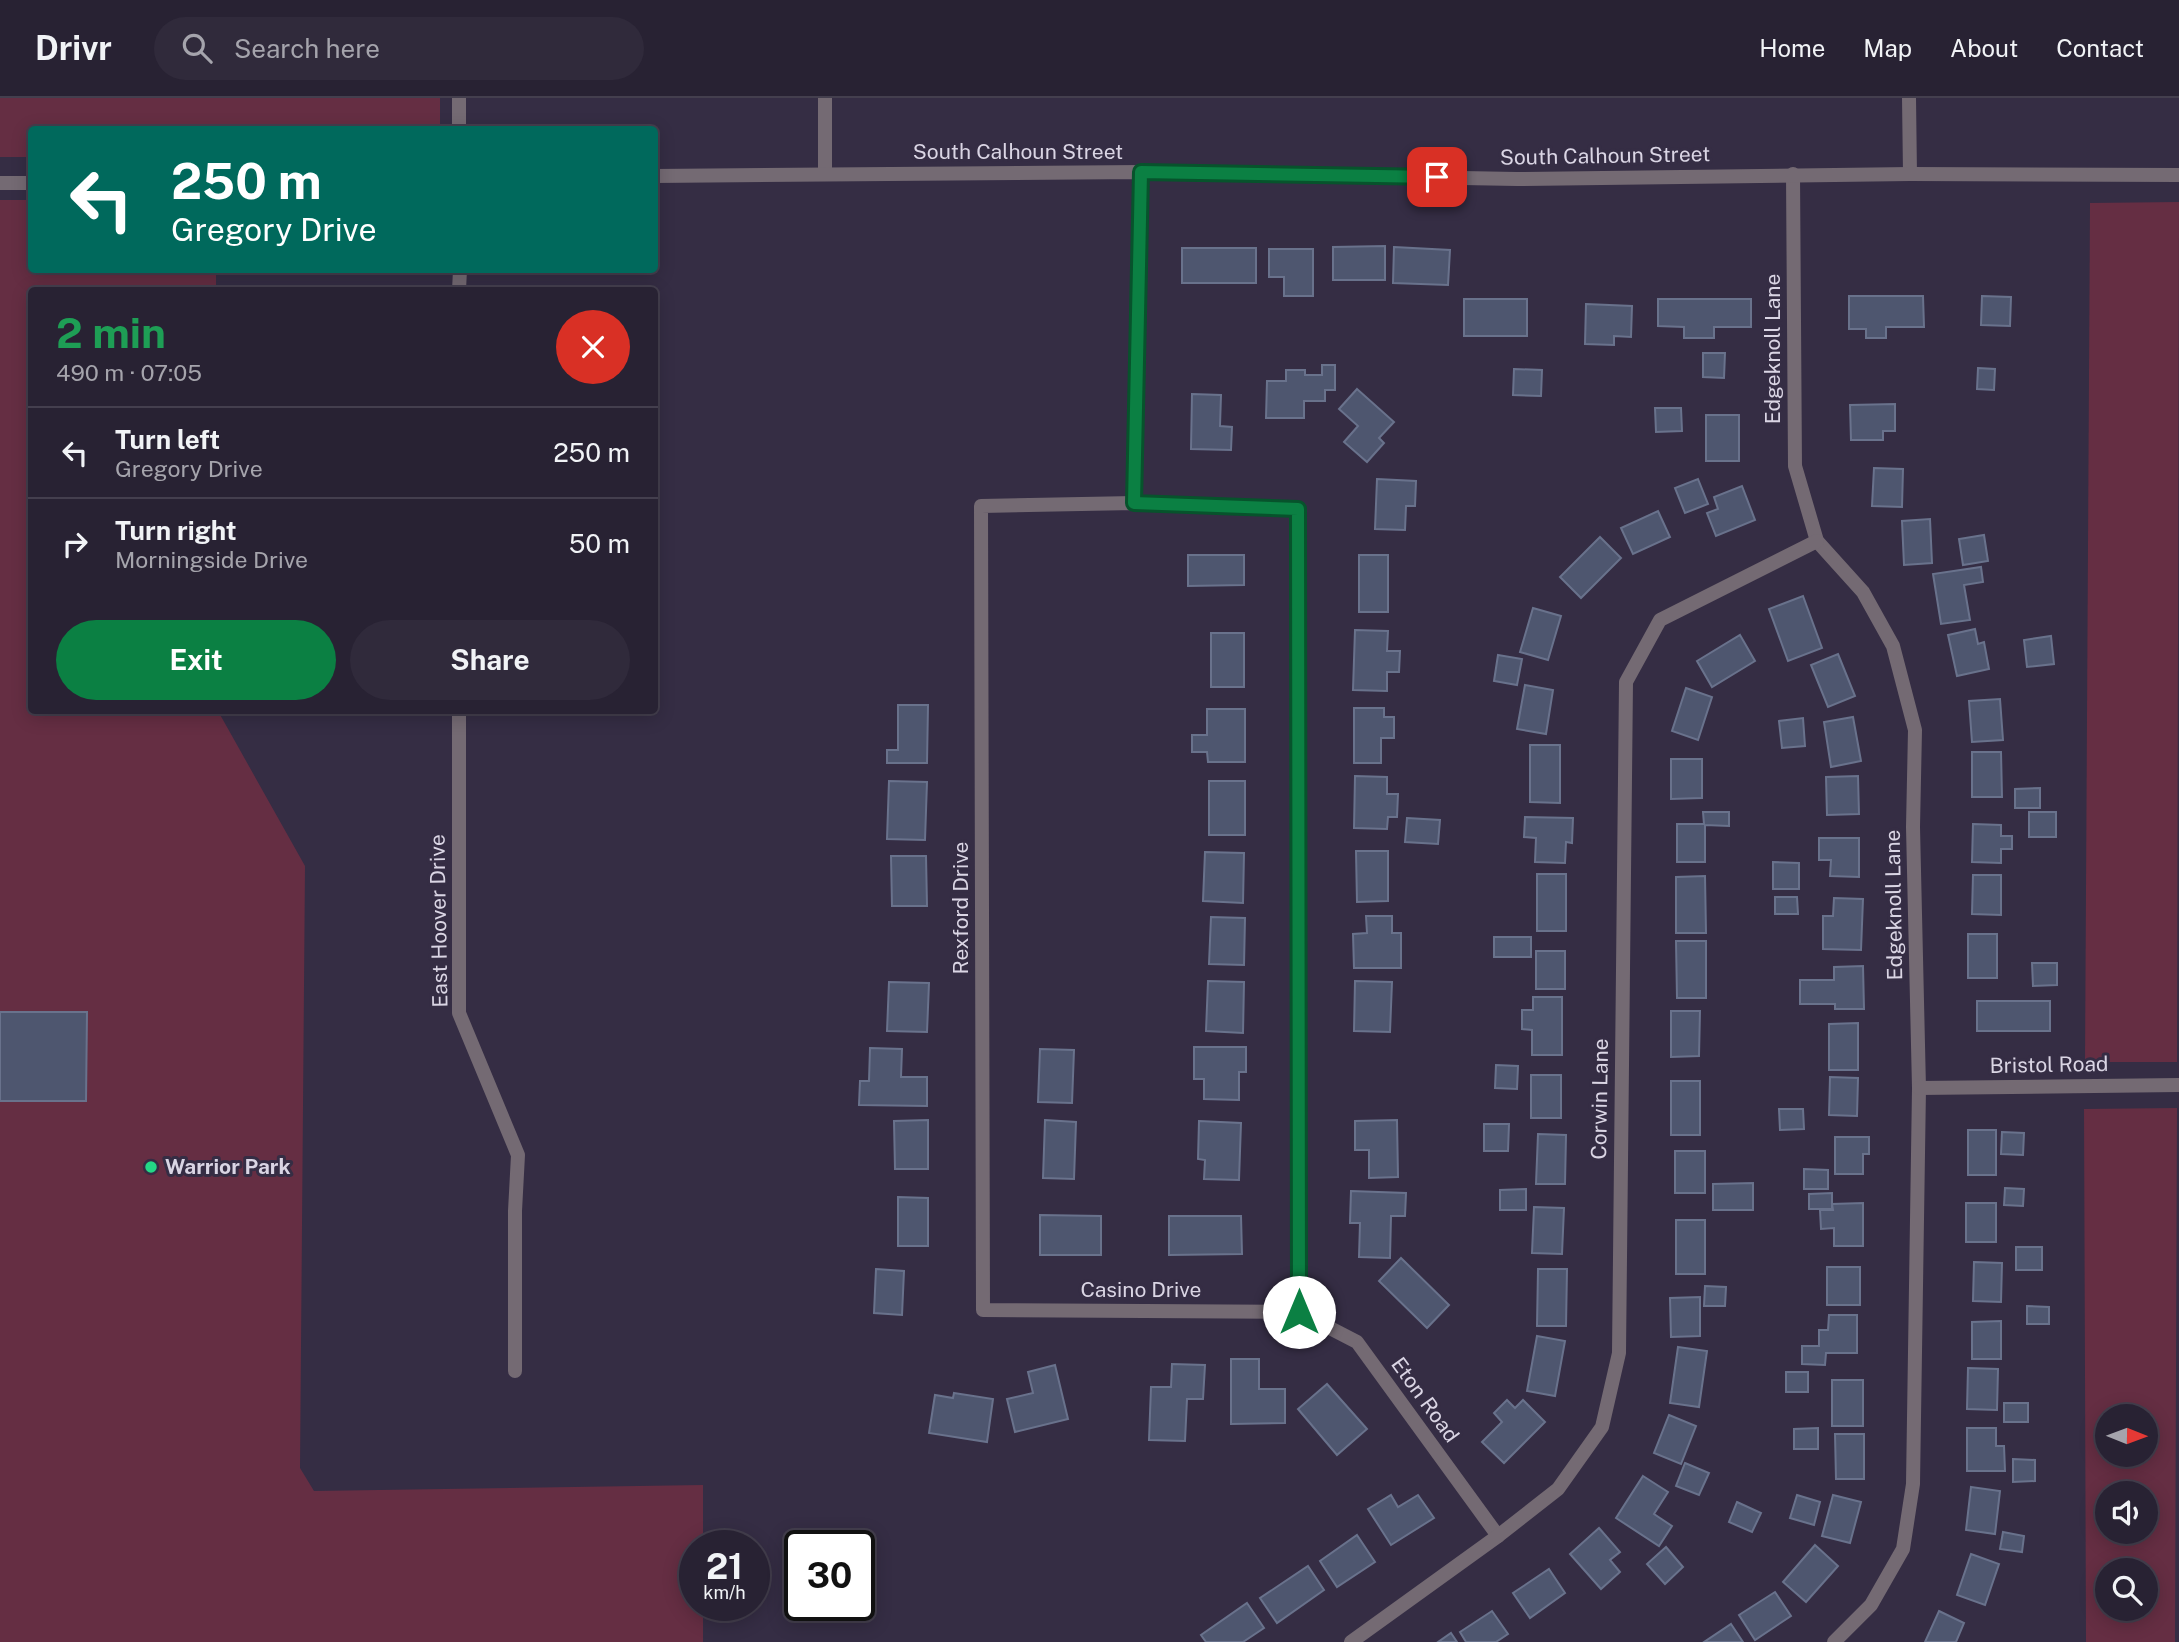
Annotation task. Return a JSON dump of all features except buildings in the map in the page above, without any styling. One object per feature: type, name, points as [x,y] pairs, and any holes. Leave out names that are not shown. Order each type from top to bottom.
[{"type":"street","points":[[459,98],[459,126]]},
{"type":"street","points":[[825,98],[825,174]]},
{"type":"street","points":[[1909,98],[1910,174]]},
{"type":"street","points":[[1141,172],[1134,503],[1298,509],[1299,1312]]},
{"type":"street","name":"South Calhoun Street","points":[[658,176],[1141,172],[1517,179],[1793,174],[2179,175]]},
{"type":"street","name":"Edgeknoll Lane","points":[[1793,174],[1795,467],[1817,541],[1863,592],[1893,646],[1915,730],[1913,827],[1919,1088],[1913,1484],[1903,1549],[1871,1605],[1834,1642]]},
{"type":"street","points":[[0,183],[28,183]]},
{"type":"street","name":"Rexford Drive","points":[[983,1310],[981,506],[1134,503]]},
{"type":"street","name":"Corwin Lane","points":[[1351,1642],[1498,1536],[1558,1489],[1602,1427],[1619,1353],[1626,681],[1660,620],[1817,541]]},
{"type":"street","name":"East Hoover Drive","points":[[459,714],[459,1013],[518,1155],[515,1212],[515,1371]]},
{"type":"street","name":"Bristol Road","points":[[1919,1088],[2179,1085]]},
{"type":"street","name":"Casino Drive","points":[[983,1310],[1299,1312]]},
{"type":"street","name":"Eton Road","points":[[1299,1312],[1357,1342],[1498,1536]]},
{"type":"shaded area","points":[[0,98],[440,98],[440,126],[28,126],[28,157],[0,157]]},
{"type":"shaded area","name":"Warrior Park","points":[[0,200],[28,200],[28,273],[216,273],[216,287],[28,287],[28,714],[220,714],[305,866],[300,1468],[314,1491],[703,1485],[703,1530],[679,1530],[679,1621],[703,1621],[703,1642],[0,1642]]},
{"type":"shaded area","points":[[2179,202],[2177,1062],[2085,1062],[2090,203]]},
{"type":"shaded area","points":[[2177,1108],[2175,1642],[2086,1642],[2084,1109]]},
{"type":"place","name":"Warrior Park","points":[[151,1167]]},
{"type":"route","points":[[1299,1312],[1298,509],[1134,503],[1141,172],[1437,177]]}]
